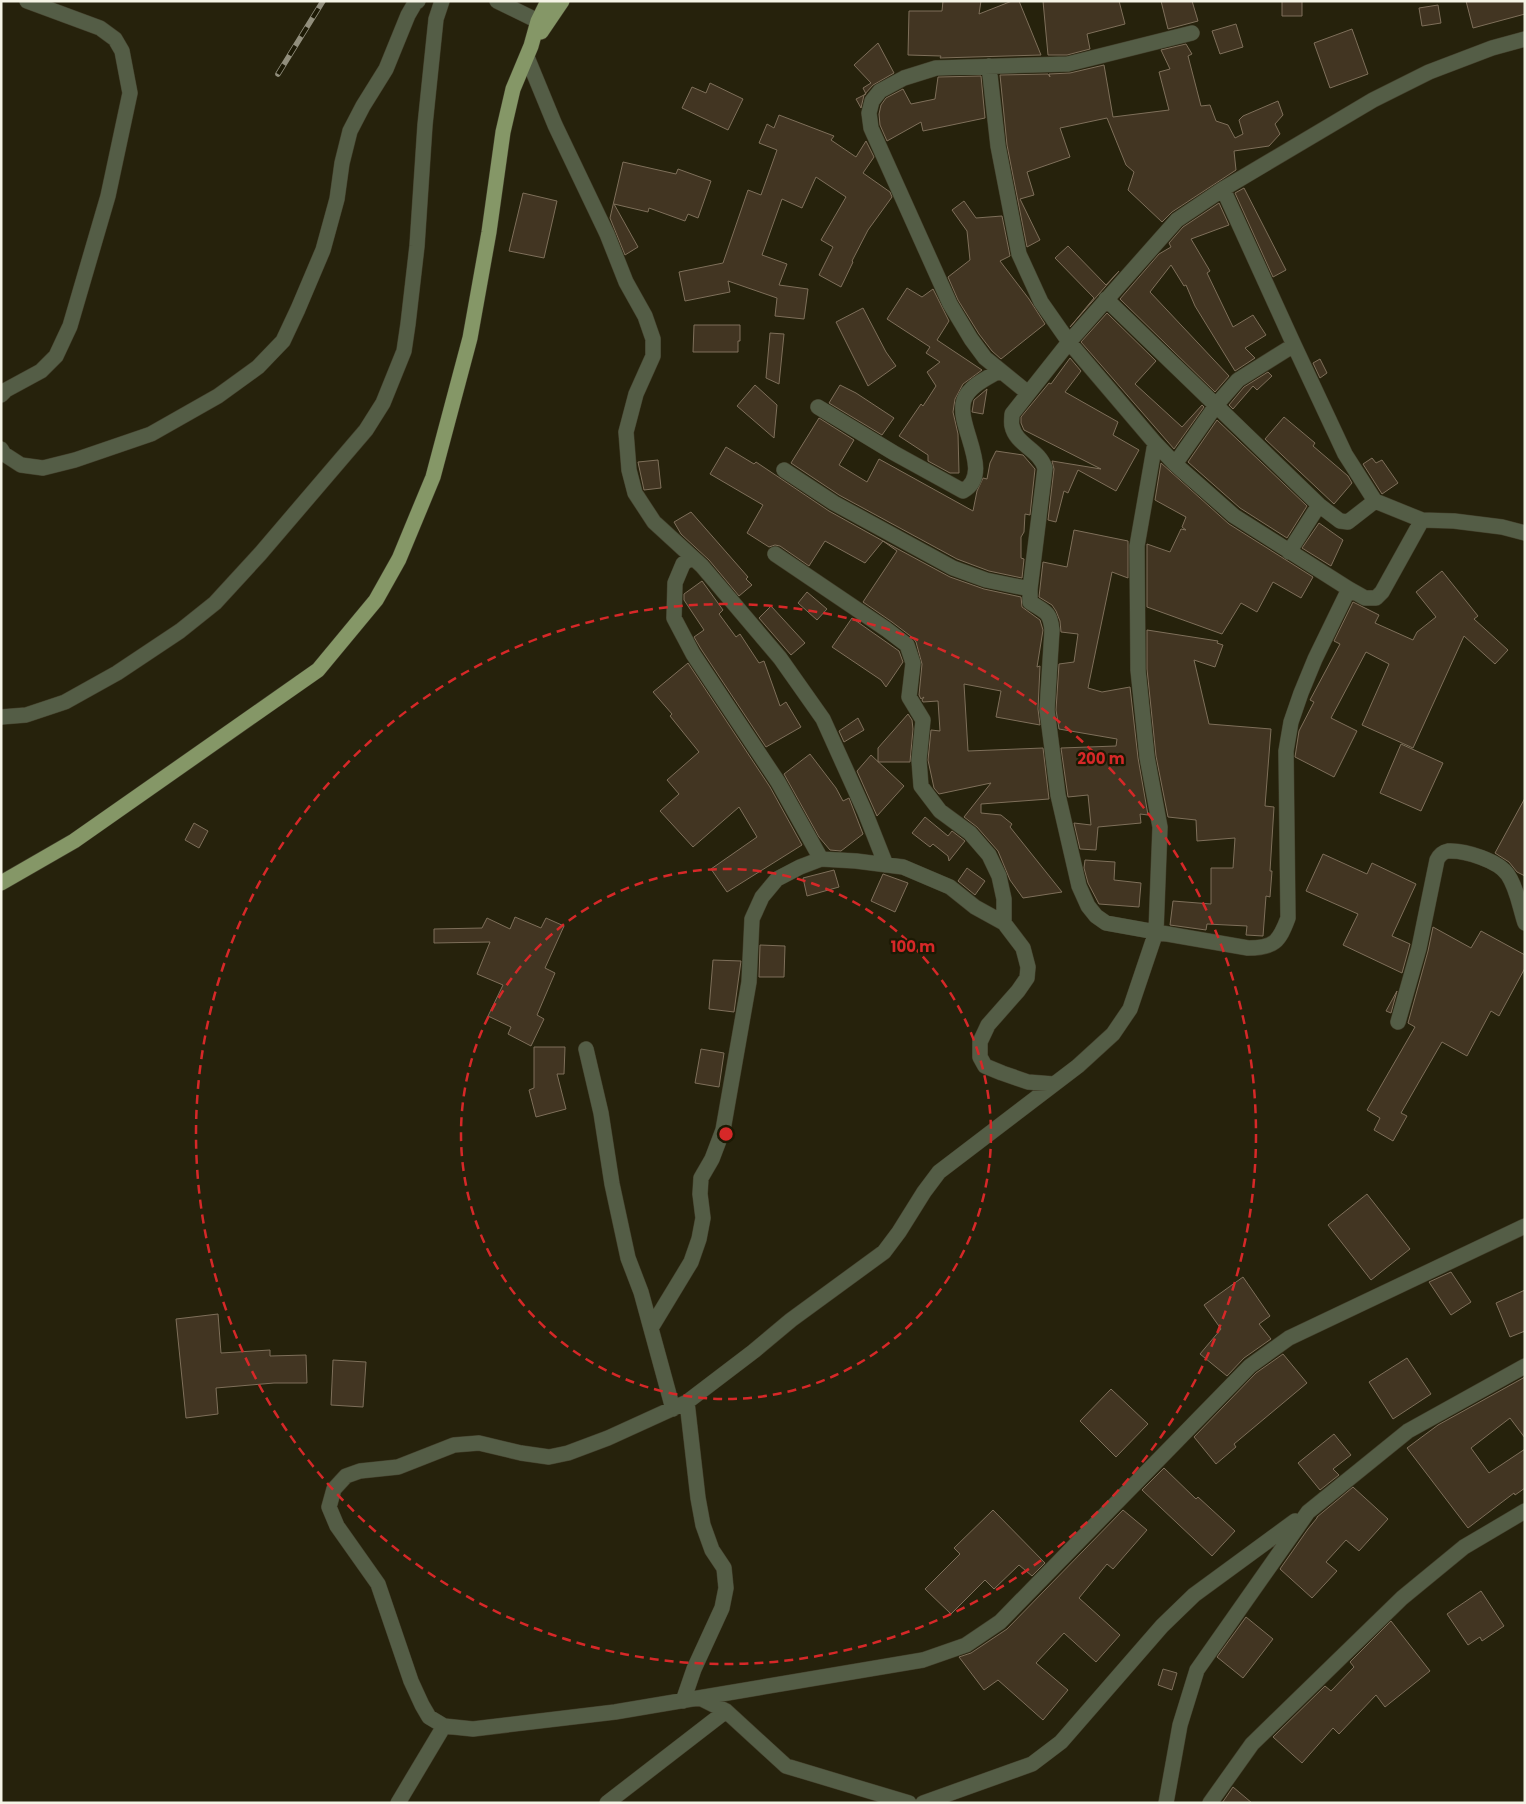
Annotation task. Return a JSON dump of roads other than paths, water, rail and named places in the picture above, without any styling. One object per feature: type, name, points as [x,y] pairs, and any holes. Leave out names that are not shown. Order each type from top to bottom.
[{"type":"main road","points":[[1,883],[74,841],[318,670],[376,600],[399,559],[433,477],[470,338],[489,232],[503,132],[513,89],[529,51],[538,21],[548,1]]},
{"type":"main road","points":[[529,51],[562,1]]},
{"type":"street","points":[[1,395],[6,390],[41,371],[56,356],[70,326],[108,196],[130,94],[122,50],[114,39],[100,28],[27,1]]},
{"type":"street","points":[[1,449],[4,454],[21,465],[43,468],[75,460],[150,434],[218,396],[258,367],[283,341],[323,250],[337,199],[342,163],[350,131],[386,69],[408,15],[418,1]]},
{"type":"street","points":[[497,1],[538,21]]},
{"type":"street","points":[[1,717],[26,715],[65,702],[125,668],[180,631],[215,603],[260,554],[366,430],[383,403],[404,351],[408,324],[417,246],[425,125],[439,2]]},
{"type":"street","points":[[1028,393],[985,358],[950,304],[871,128],[869,113],[872,101],[880,91],[904,78],[936,68],[1068,64],[1192,33]]},
{"type":"street","points":[[1348,589],[1300,693],[1291,722],[1286,751],[1288,918],[1280,936],[1273,944],[1262,948],[1248,948],[1106,923],[1096,916],[1088,906],[1079,886],[1058,795],[1047,710],[1052,630],[1051,618],[1046,612],[1030,602],[1045,468],[1042,460],[1036,453],[1018,439],[1012,426],[1012,414],[1106,299],[1176,220],[1223,189],[1373,100],[1428,72],[1492,48],[1525,39]]},
{"type":"street","points":[[529,51],[555,125],[607,234],[626,282],[646,316],[654,339],[653,356],[636,394],[626,432],[629,470],[635,493],[654,522],[702,566],[780,658],[823,719],[865,812],[886,865]]},
{"type":"street","points":[[989,66],[998,146],[1019,254],[1041,302],[1070,342],[1154,443],[1174,464],[1234,516],[1365,598],[1380,596],[1422,520]]},
{"type":"street","points":[[1223,189],[1345,454],[1375,501],[1422,520],[1502,527],[1525,533]]},
{"type":"street","points":[[1106,299],[1319,505],[1340,521],[1348,522],[1375,501]]},
{"type":"street","points":[[1174,464],[1216,404],[1238,380],[1294,345]]},
{"type":"street","points":[[818,407],[963,491],[974,482],[975,460],[962,411],[964,399],[974,386],[999,371]]},
{"type":"street","points":[[1154,443],[1137,555],[1138,670],[1147,757],[1160,827],[1156,932],[1130,1009],[1113,1034],[1078,1066],[939,1172],[884,1252],[791,1320],[687,1402],[608,1438],[568,1453],[549,1457],[521,1453],[479,1443],[454,1444],[398,1467],[360,1471],[346,1476],[334,1489],[329,1507],[337,1526],[378,1584],[411,1681],[422,1705],[430,1716],[444,1726],[473,1729],[615,1712],[923,1660],[966,1645],[1000,1622],[1250,1366],[1289,1338],[1525,1226]]},
{"type":"street","points":[[784,470],[834,503],[953,568],[986,580],[1030,589]]},
{"type":"street","points":[[1289,552],[1319,505]]},
{"type":"street","points":[[775,554],[907,645],[913,663],[908,697],[923,720],[920,760],[921,786],[940,811],[970,834],[989,856],[1000,876],[1004,899],[1004,923]]},
{"type":"street","points":[[692,557],[683,564],[675,583],[674,618],[693,654],[778,782],[821,859]]},
{"type":"street","points":[[1398,1022],[1419,948],[1436,860],[1442,854],[1447,851],[1467,854],[1489,860],[1500,867],[1512,882],[1525,923]]},
{"type":"street","points":[[651,1328],[691,1262],[699,1239],[703,1218],[700,1194],[701,1178],[712,1159],[723,1130],[749,982],[752,919],[762,897],[777,879],[821,859],[903,867],[950,888],[975,907],[1004,923],[1022,948],[1028,967],[1027,978],[988,1025],[980,1042],[980,1056],[985,1066],[1002,1073],[1028,1082],[1054,1084]]},
{"type":"street","points":[[586,1049],[601,1113],[612,1184],[628,1258],[641,1292],[673,1408]]},
{"type":"street","points":[[924,1803],[1032,1764],[1061,1742],[1162,1626],[1194,1595],[1308,1512],[1408,1432],[1525,1366]]},
{"type":"street","points":[[684,1701],[694,1669],[722,1608],[726,1588],[724,1568],[712,1550],[703,1525],[687,1402]]},
{"type":"street","points":[[1210,1803],[1252,1744],[1402,1598],[1464,1546],[1525,1511]]},
{"type":"street","points":[[1166,1803],[1180,1725],[1197,1670],[1308,1512]]},
{"type":"street","points":[[700,1698],[726,1712],[786,1766],[910,1803]]},
{"type":"street","points":[[607,1803],[726,1712]]},
{"type":"street","points":[[398,1803],[444,1726]]},
{"type":"railway","points":[[278,74],[323,1]]}]
